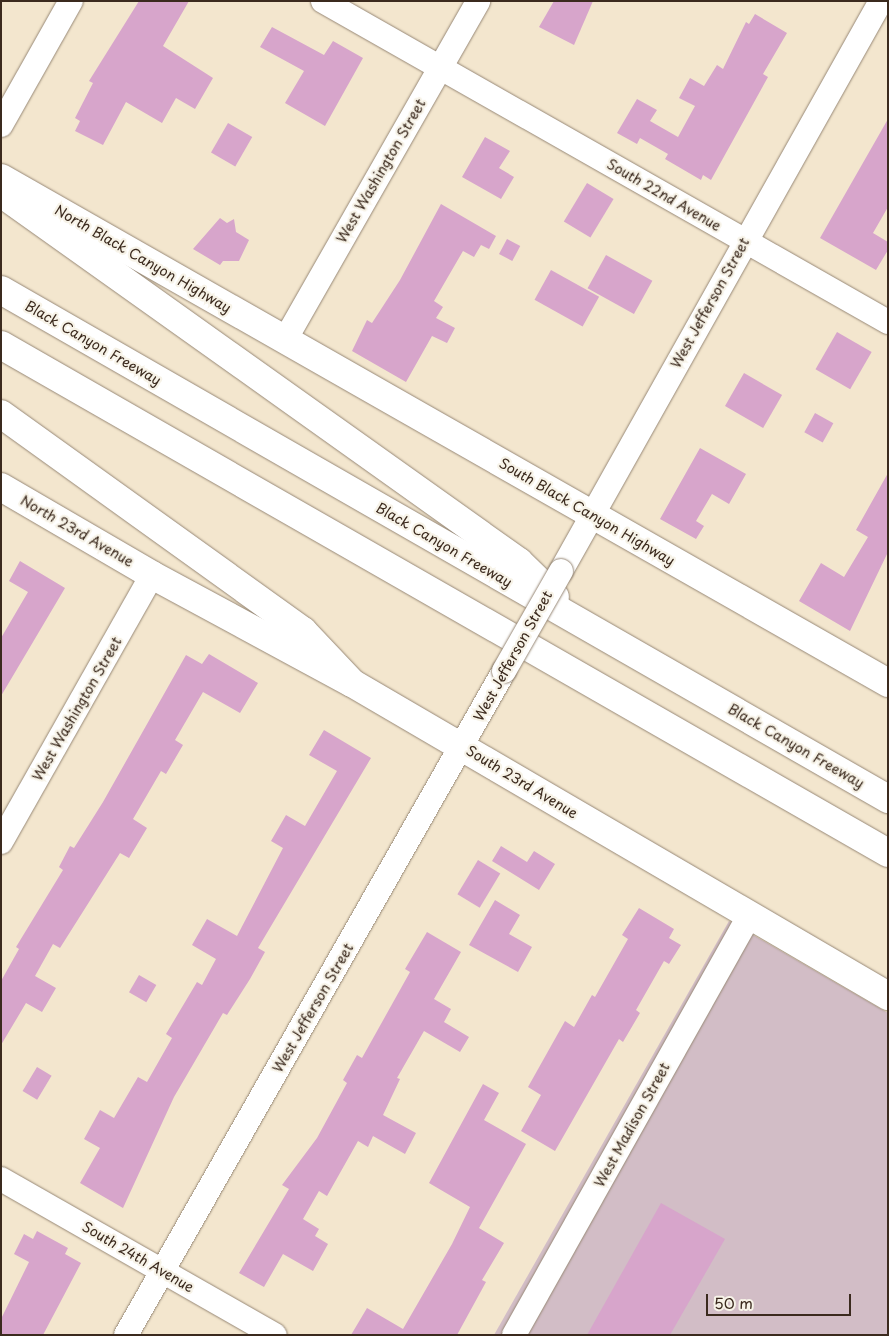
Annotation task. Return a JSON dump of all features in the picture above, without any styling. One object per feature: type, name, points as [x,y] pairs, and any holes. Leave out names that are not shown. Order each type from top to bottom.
[{"type":"main road","name":"North Black Canyon Highway","points":[[1,178],[285,340]]},
{"type":"main road","points":[[1,193],[519,562],[580,623]]},
{"type":"main road","name":"Black Canyon Freeway","points":[[1,290],[888,799]]},
{"type":"main road","name":"South Black Canyon Highway","points":[[285,340],[887,680]]},
{"type":"main road","points":[[1,345],[888,853]]},
{"type":"main road","points":[[1,414],[303,631],[352,683]]},
{"type":"main road","name":"North 23rd Avenue","points":[[1,487],[152,575]]},
{"type":"main road","name":"South 23rd Avenue","points":[[152,575],[352,683],[888,996]]},
{"type":"street","points":[[1,125],[71,1]]},
{"type":"street","name":"South 22nd Avenue","points":[[323,1],[888,322]]},
{"type":"street","name":"West Washington Street","points":[[285,340],[478,1]]},
{"type":"street","name":"West Jefferson Street","points":[[126,1335],[492,694],[744,241],[881,1]]},
{"type":"street","name":"West Washington Street","points":[[1,842],[152,575]]},
{"type":"street","name":"West Madison Street","points":[[514,1335],[749,916]]},
{"type":"street","name":"South 24th Avenue","points":[[1,1179],[275,1335]]},
{"type":"shaded area","points":[[729,921],[888,1013],[888,1335],[494,1335]]},
{"type":"building","points":[[139,1],[189,1],[163,46],[213,78],[195,109],[176,98],[162,123],[126,102],[103,145],[75,131],[80,121],[75,118],[93,83],[89,81]]},
{"type":"building","points":[[554,1],[593,1],[574,45],[539,27]]},
{"type":"building","points":[[755,14],[787,33],[763,74],[768,77],[711,180],[703,175],[701,180],[665,159],[668,154],[640,138],[637,144],[617,133],[637,99],[657,110],[650,121],[678,137],[695,106],[679,98],[690,78],[704,86],[717,65],[723,69],[746,22],[749,24]]},
{"type":"building","points":[[272,27],[324,55],[333,41],[363,58],[325,126],[285,103],[304,71],[260,47]]},
{"type":"building","points":[[888,119],[888,207],[873,233],[888,242],[888,250],[876,270],[820,238]]},
{"type":"building","points":[[228,123],[252,137],[235,166],[211,152]]},
{"type":"building","points":[[485,137],[510,151],[499,168],[514,177],[501,199],[462,177]]},
{"type":"building","points":[[587,183],[614,199],[590,238],[564,222]]},
{"type":"building","points":[[441,204],[496,236],[489,249],[481,245],[474,257],[463,251],[434,301],[443,307],[436,318],[455,328],[447,343],[432,336],[406,382],[352,351],[367,320],[372,323],[400,280]]},
{"type":"building","points":[[220,218],[227,223],[234,219],[236,232],[249,240],[239,261],[223,261],[220,265],[193,249]]},
{"type":"building","points":[[507,239],[520,246],[512,261],[499,254]]},
{"type":"building","points":[[606,255],[652,281],[634,314],[588,288]]},
{"type":"building","points":[[551,270],[599,297],[583,326],[535,300]]},
{"type":"building","points":[[837,332],[872,352],[850,389],[816,369]]},
{"type":"building","points":[[744,373],[782,395],[763,428],[725,406]]},
{"type":"building","points":[[815,413],[833,423],[823,442],[804,432]]},
{"type":"building","points":[[700,448],[746,474],[729,504],[712,494],[696,521],[704,526],[696,539],[660,519]]},
{"type":"building","points":[[888,473],[888,552],[850,631],[799,601],[821,563],[844,577],[868,537],[856,530]]},
{"type":"building","points":[[20,561],[65,588],[1,696],[1,638],[28,592],[9,581]]},
{"type":"building","points":[[209,654],[258,683],[240,713],[203,692],[175,740],[183,745],[166,774],[161,771],[133,819],[147,828],[129,858],[120,853],[60,948],[53,944],[35,976],[56,988],[42,1012],[26,1003],[1,1045],[1,981],[19,949],[16,947],[63,870],[59,867],[70,846],[74,848],[103,802],[186,655],[202,664]]},
{"type":"building","points":[[324,730],[371,758],[258,948],[265,952],[250,979],[227,1015],[223,1013],[174,1097],[123,1208],[80,1183],[100,1148],[84,1139],[100,1110],[114,1118],[138,1077],[147,1082],[172,1038],[166,1034],[197,982],[202,985],[216,959],[192,945],[207,919],[237,936],[283,848],[271,841],[286,815],[305,826],[337,771],[309,755]]},
{"type":"building","points":[[501,846],[527,862],[534,851],[555,864],[539,890],[492,861]]},
{"type":"building","points":[[478,860],[500,873],[480,908],[457,894]]},
{"type":"building","points":[[495,900],[520,915],[509,934],[532,947],[518,972],[469,945]]},
{"type":"building","points":[[639,908],[674,929],[669,938],[681,945],[669,964],[664,961],[636,1010],[640,1013],[623,1042],[619,1039],[555,1151],[521,1131],[541,1095],[528,1087],[565,1021],[574,1027],[592,995],[595,997],[628,939],[622,935]]},
{"type":"building","points":[[427,932],[461,952],[434,999],[451,1009],[444,1022],[469,1037],[460,1052],[424,1031],[397,1078],[400,1079],[383,1115],[416,1133],[405,1154],[373,1136],[368,1147],[358,1141],[327,1196],[319,1191],[303,1219],[319,1229],[315,1236],[328,1244],[313,1271],[283,1254],[264,1287],[239,1273],[289,1189],[282,1185],[317,1138],[347,1083],[343,1080],[357,1055],[362,1058],[410,972],[405,969]]},
{"type":"building","points":[[139,975],[156,985],[146,1002],[129,992]]},
{"type":"building","points":[[37,1067],[52,1076],[37,1100],[23,1091]]},
{"type":"building","points":[[483,1084],[499,1093],[484,1120],[526,1144],[479,1228],[504,1243],[482,1280],[486,1282],[457,1335],[351,1335],[367,1308],[403,1329],[452,1244],[470,1207],[429,1183]]},
{"type":"building","points":[[661,1203],[725,1239],[670,1335],[587,1335]]},
{"type":"building","points":[[37,1231],[68,1248],[65,1254],[81,1263],[43,1335],[1,1335],[1,1319],[29,1262],[14,1254],[24,1234],[33,1239]]}]
